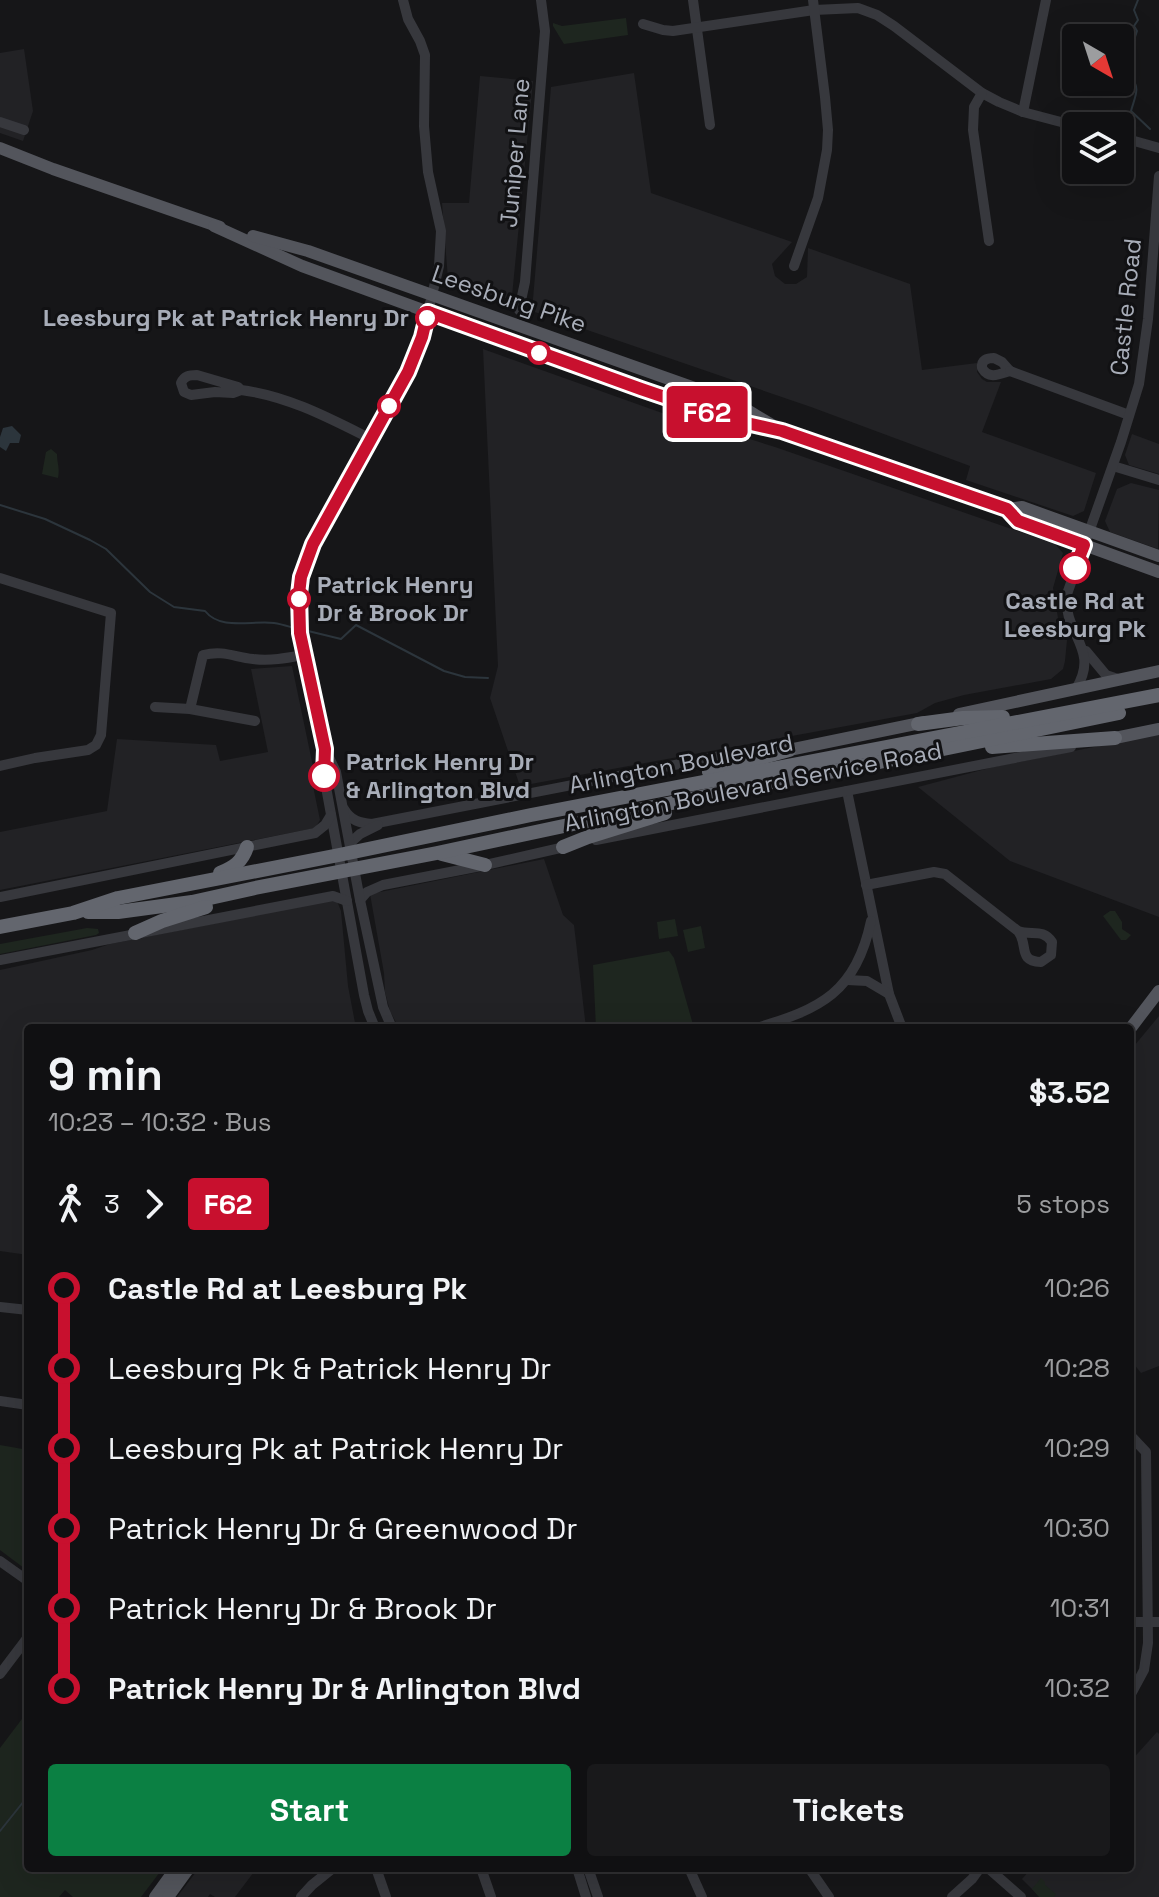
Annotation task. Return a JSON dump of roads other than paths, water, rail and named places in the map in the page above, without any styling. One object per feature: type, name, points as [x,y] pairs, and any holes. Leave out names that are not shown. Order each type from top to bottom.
[{"type":"highway","name":"Arlington Boulevard","points":[[0,927],[73,913],[118,898],[312,860],[347,850],[1159,695]]},
{"type":"highway","name":"Arlington Boulevard","points":[[73,913],[118,912],[192,902],[1159,705]]},
{"type":"highway","points":[[918,724],[963,718],[1047,715]]},
{"type":"highway","points":[[845,769],[1002,745],[1115,738]]},
{"type":"highway","points":[[630,795],[789,750]]},
{"type":"highway","points":[[563,847],[611,829],[761,784]]},
{"type":"highway","points":[[192,883],[237,865],[249,847],[266,861],[312,860]]},
{"type":"highway","points":[[437,853],[485,865]]},
{"type":"highway","points":[[135,933],[255,888]]},
{"type":"main road","name":"Leesburg Pike","points":[[0,148],[214,226],[308,251],[734,402],[782,431]]},
{"type":"main road","name":"Leesburg Pike","points":[[214,226],[302,266],[603,376],[729,419],[782,431],[1007,509],[1022,507],[1159,556]]},
{"type":"main road","name":"Leesburg Pike","points":[[1007,509],[1018,521],[1159,572]]},
{"type":"main road","name":"Arlington Boulevard Service Road","points":[[789,750],[1159,671]]},
{"type":"main road","name":"Arlington Boulevard Service Road","points":[[1115,738],[1159,729]]},
{"type":"main road","points":[[1134,1024],[1159,991]]},
{"type":"main road","points":[[155,1897],[173,1872]]},
{"type":"main road","points":[[168,1897],[186,1872]]},
{"type":"street","points":[[374,1024],[365,998],[347,901],[349,870],[343,808],[336,772],[325,749],[298,616],[306,561],[408,372],[422,337],[439,266],[441,231],[428,172],[424,126],[425,55],[408,19],[403,0]]},
{"type":"street","name":"Juniper Lane","points":[[519,310],[525,282],[545,31],[541,0]]},
{"type":"street","points":[[693,0],[710,125]]},
{"type":"street","points":[[1023,112],[1046,0]]},
{"type":"street","points":[[794,266],[818,198],[827,150],[828,130],[814,5]]},
{"type":"street","points":[[643,24],[673,31],[698,29],[814,5],[858,8],[877,15],[982,93],[1023,112],[1062,122]]},
{"type":"street","points":[[982,93],[974,107],[973,130],[989,241]]},
{"type":"street","points":[[0,122],[24,130]]},
{"type":"street","points":[[1134,141],[1159,148]]},
{"type":"street","name":"Castle Road","points":[[1083,648],[1068,618],[1066,606],[1070,583],[1139,384],[1159,176]]},
{"type":"street","points":[[1010,371],[1129,415]]},
{"type":"street","points":[[241,390],[191,395],[184,392],[181,383],[185,377],[197,375],[241,390],[283,399],[325,415],[371,439]]},
{"type":"street","points":[[1113,466],[1159,480]]},
{"type":"street","points":[[0,589],[0,578],[111,613],[101,735],[96,745],[0,766]]},
{"type":"street","points":[[1083,648],[1106,675],[1120,680]]},
{"type":"street","points":[[1076,689],[1084,672],[1086,660],[1083,648]]},
{"type":"street","points":[[190,709],[203,655],[223,652],[271,660],[304,655]]},
{"type":"street","points":[[155,707],[190,709],[255,721]]},
{"type":"street","name":"Arlington Boulevard Service Road","points":[[360,900],[367,892],[383,885],[1115,738]]},
{"type":"street","points":[[325,749],[324,776],[331,815],[347,850]]},
{"type":"street","name":"Arlington Boulevard Service Road","points":[[343,808],[348,816],[372,824],[751,751],[789,750]]},
{"type":"street","points":[[847,791],[889,994],[900,1024]]},
{"type":"street","points":[[0,897],[315,833],[331,815]]},
{"type":"street","name":"Arlington Boulevard Service Road","points":[[347,850],[372,827],[390,821]]},
{"type":"street","points":[[349,870],[360,900],[383,1007],[390,1024]]},
{"type":"street","points":[[866,885],[939,872],[958,883],[1018,931]]},
{"type":"street","points":[[0,960],[333,896],[347,901]]},
{"type":"street","points":[[768,1024],[814,1007],[847,980],[864,950],[872,915]]},
{"type":"street","points":[[847,980],[867,981],[889,994]]},
{"type":"street","points":[[0,1307],[24,1310]]},
{"type":"street","points":[[0,1401],[24,1404]]},
{"type":"street","points":[[1134,1438],[1151,1450],[1154,1622],[1146,1664],[1134,1690]]},
{"type":"street","points":[[0,1561],[24,1578]]},
{"type":"street","points":[[0,1674],[24,1642]]},
{"type":"street","points":[[301,1897],[328,1872]]},
{"type":"street","points":[[377,1872],[386,1897]]},
{"type":"street","points":[[482,1872],[491,1897]]},
{"type":"street","points":[[578,1872],[586,1897]]},
{"type":"street","points":[[589,1872],[598,1897]]},
{"type":"street","points":[[691,1872],[702,1897]]},
{"type":"street","points":[[812,1872],[829,1897]]},
{"type":"street","points":[[952,1897],[978,1872]]},
{"type":"street","points":[[993,1872],[1021,1897]]},
{"type":"waterway","points":[[1138,0],[1134,10],[1138,20],[1134,26],[1137,31],[1130,52],[1132,61],[1122,72],[1125,81],[1130,78],[1136,85],[1131,111],[1150,129]]},
{"type":"waterway","points":[[0,505],[45,519],[106,549],[150,592],[174,607],[205,611],[228,623],[274,623],[294,628]]},
{"type":"waterway","points":[[304,630],[341,639],[356,625],[444,671],[465,677],[488,678]]},
{"type":"waterway","points":[[0,1831],[24,1801]]},
{"type":"place","name":"Leesburg Pk at Patrick Henry Dr","points":[[427,318]]},
{"type":"place","name":"Castle Rd at Leesburg Pk","points":[[1075,568]]},
{"type":"place","name":"Patrick Henry Dr & Brook Dr","points":[[299,599]]},
{"type":"place","name":"Patrick Henry Dr & Arlington Blvd","points":[[324,776]]}]
